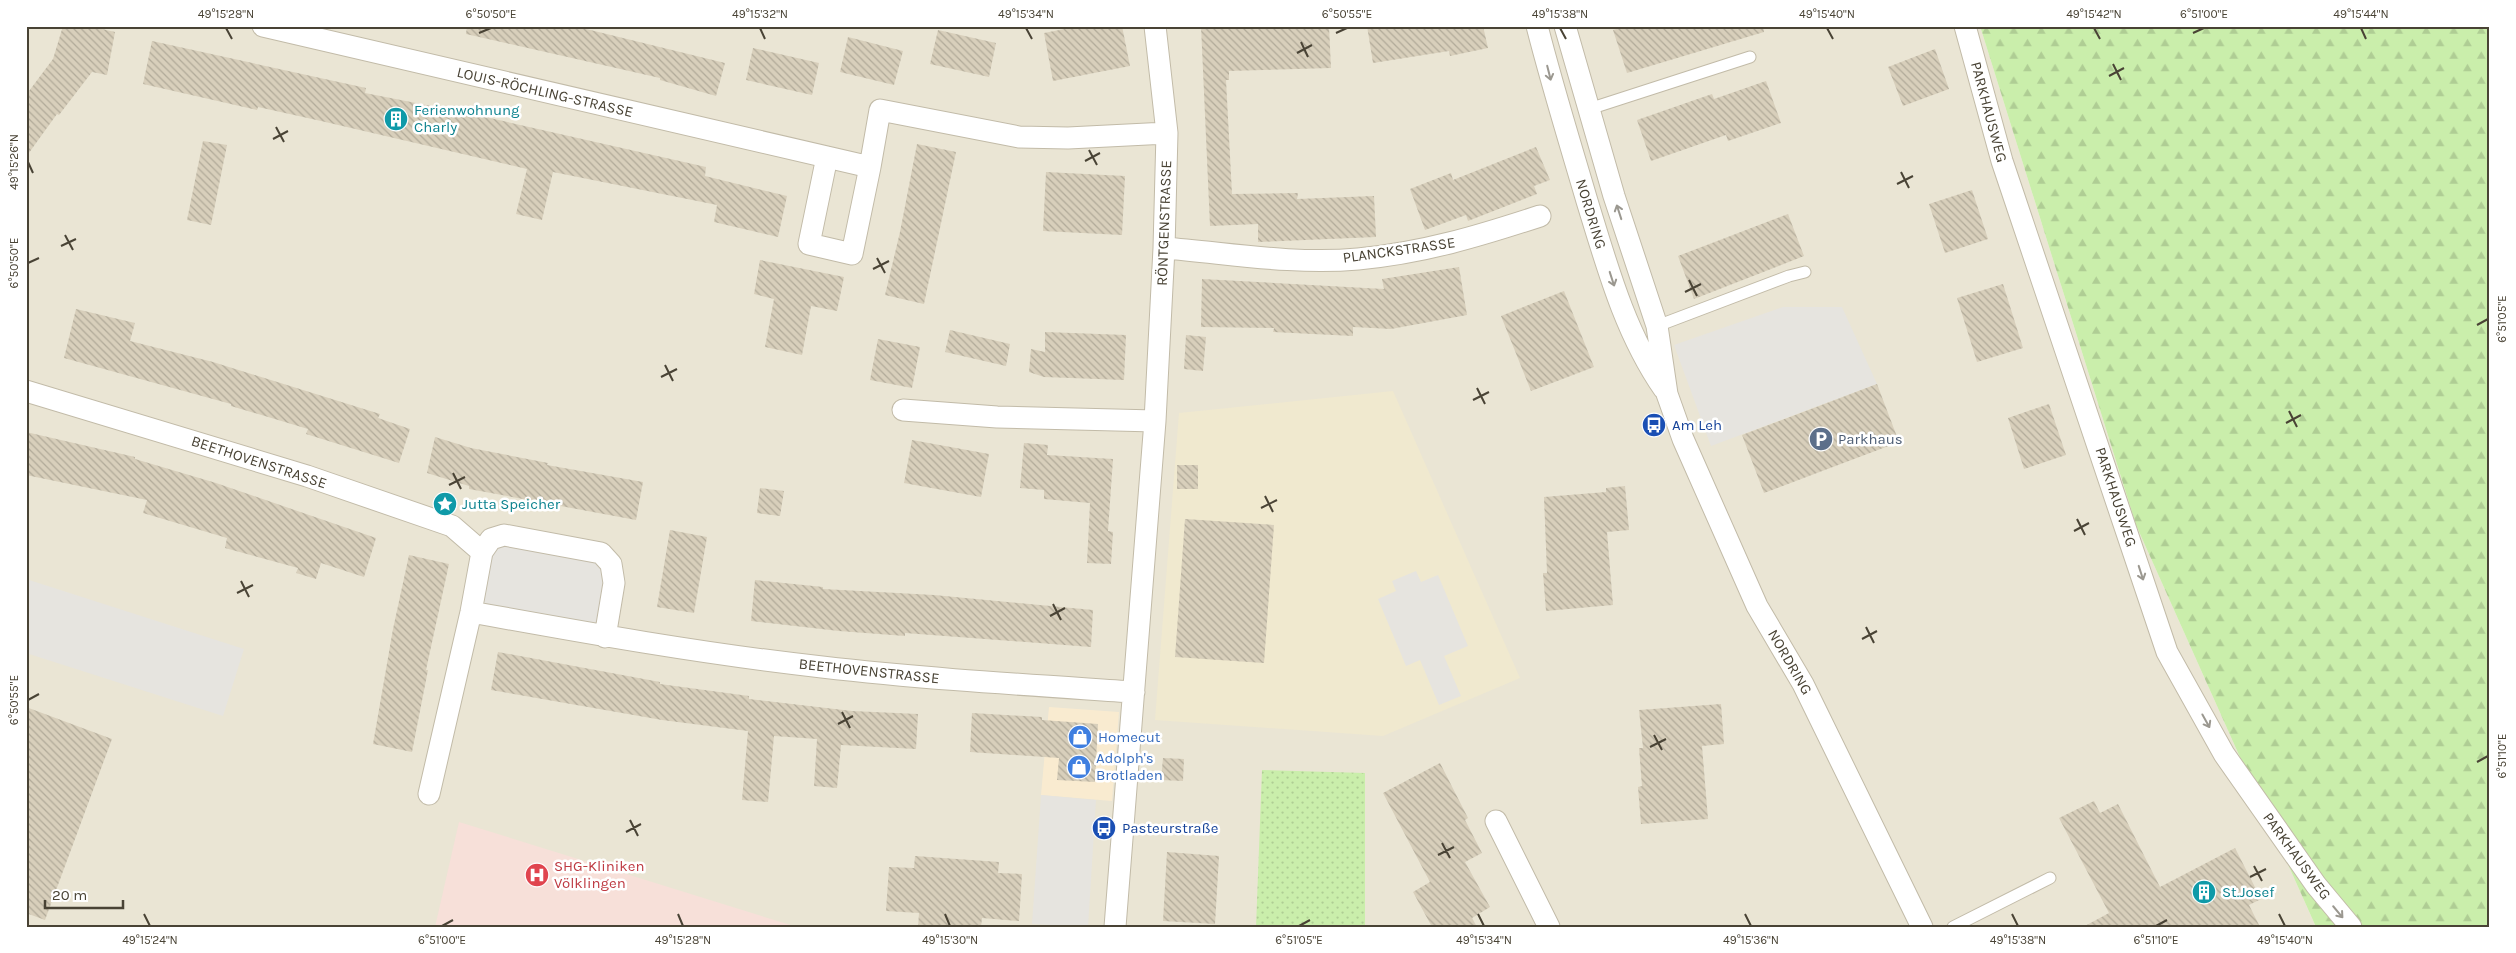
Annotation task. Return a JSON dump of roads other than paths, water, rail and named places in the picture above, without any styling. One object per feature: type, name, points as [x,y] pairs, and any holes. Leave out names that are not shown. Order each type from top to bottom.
[{"type":"street","name":"LOUIS-RÖCHLING-STRASSE","points":[[263,26],[870,167]]},
{"type":"street","name":"RÖNTGENSTRASSE","points":[[1134,692],[1155,421],[1164,248],[1166,133],[1155,26]]},
{"type":"street","name":"NORDRING","points":[[1537,26],[1553,90],[1618,298],[1647,365],[1667,394]]},
{"type":"street","name":"NORDRING","points":[[1566,26],[1614,196],[1656,326],[1667,394],[1700,480],[1757,606],[1803,684],[1922,927]]},
{"type":"street","name":"PARKHAUSWEG","points":[[1966,26],[2002,161],[2110,476],[2167,652],[2224,754],[2316,884],[2351,927]]},
{"type":"street","points":[[827,157],[809,244],[852,254],[880,110],[1019,137],[1068,138],[1166,133]]},
{"type":"street","name":"PLANCKSTRASSE","points":[[1164,248],[1294,259],[1357,259],[1460,242],[1540,216]]},
{"type":"street","name":"BEETHOVENSTRASSE","points":[[26,391],[307,476],[452,526],[482,552]]},
{"type":"street","points":[[903,410],[997,416],[1155,421]]},
{"type":"street","points":[[429,794],[471,612],[482,552],[491,539],[504,535],[600,553],[611,564],[614,583],[605,637]]},
{"type":"street","name":"BEETHOVENSTRASSE","points":[[471,612],[605,637],[839,669],[1134,692]]},
{"type":"street","points":[[1115,927],[1134,692]]},
{"type":"street","points":[[1496,821],[1549,927]]},
{"type":"lane","points":[[1589,109],[1750,56]]},
{"type":"lane","points":[[1656,326],[1789,276],[1805,272]]},
{"type":"lane","points":[[1953,927],[2050,878]]},
{"type":"place","name":"Ferienwohnung Charly","points":[[396,119]]},
{"type":"place","name":"Am Leh","points":[[1654,425]]},
{"type":"place","name":"Parkhaus","points":[[1821,439]]},
{"type":"place","name":"Jutta Speicher","points":[[445,504]]},
{"type":"place","name":"Homecut","points":[[1080,737]]},
{"type":"place","name":"Adolph's Brotladen","points":[[1079,767]]},
{"type":"place","name":"Pasteurstraße","points":[[1104,828]]},
{"type":"place","name":"SHG-Kliniken Völklingen","points":[[537,875]]},
{"type":"place","name":"St.Josef","points":[[2204,892]]}]
